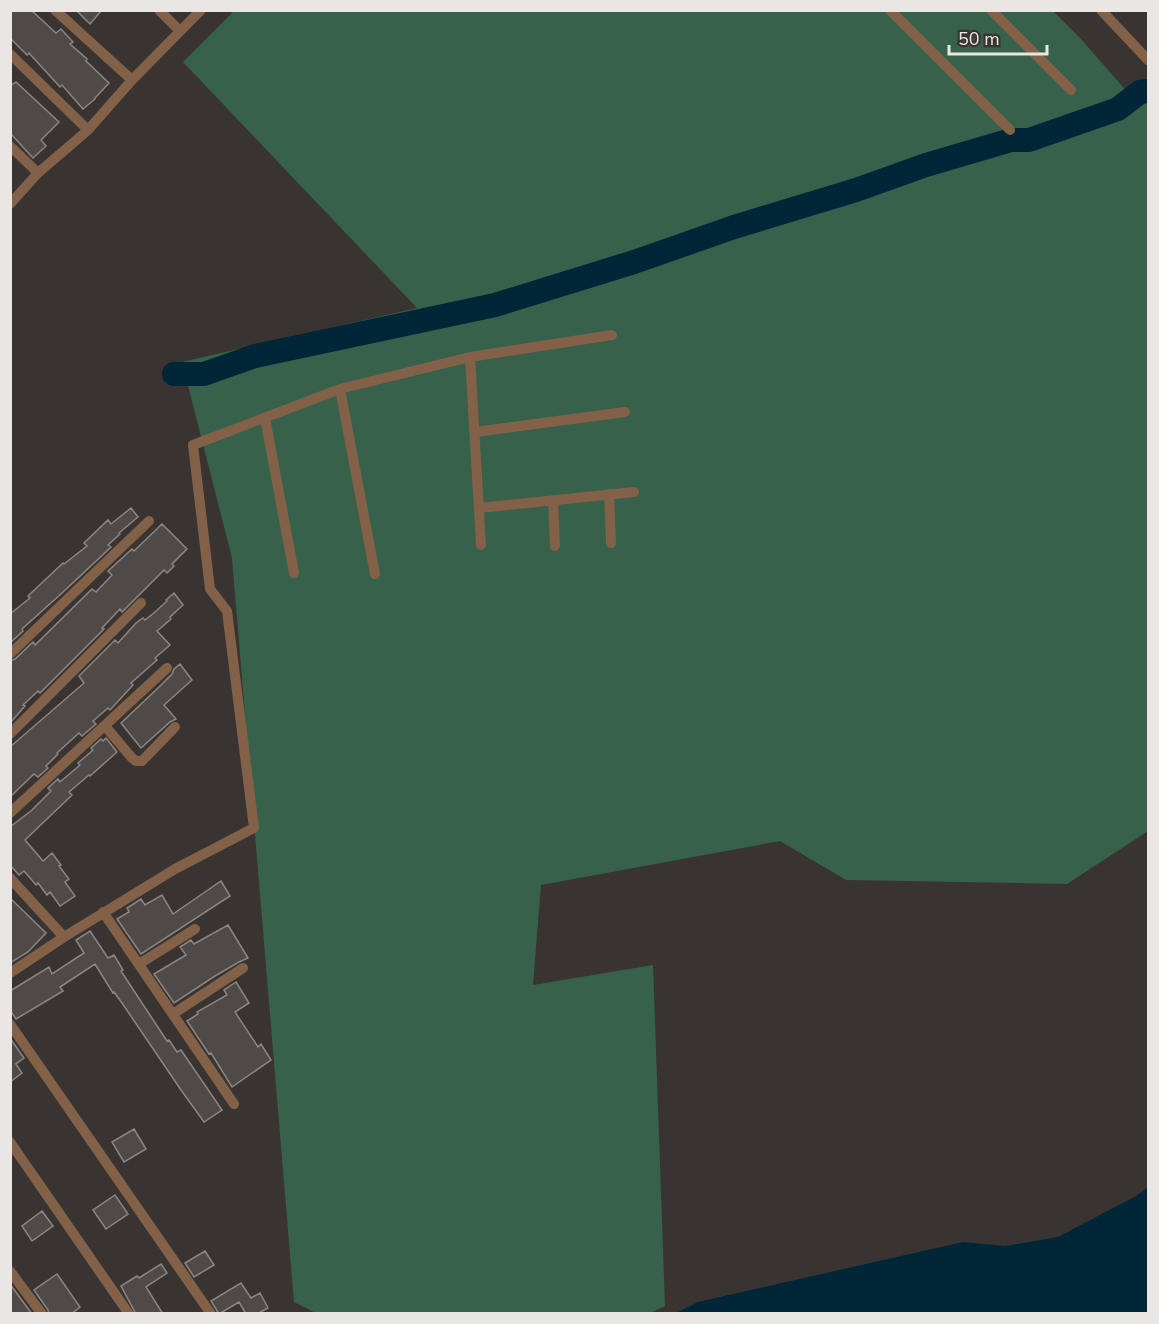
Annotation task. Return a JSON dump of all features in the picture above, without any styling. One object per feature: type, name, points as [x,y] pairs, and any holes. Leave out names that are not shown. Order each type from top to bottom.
[{"type":"street","points":[[56,10],[132,80]]},
{"type":"street","points":[[159,10],[180,31]]},
{"type":"street","points":[[10,204],[38,173],[88,130],[132,80],[201,10]]},
{"type":"street","points":[[890,10],[1010,130]]},
{"type":"street","points":[[991,10],[1071,90]]},
{"type":"street","points":[[1101,10],[1149,60]]},
{"type":"street","points":[[10,54],[88,130]]},
{"type":"street","points":[[10,146],[38,173]]},
{"type":"street","points":[[10,973],[175,868],[254,828],[227,611],[210,589],[193,445],[340,389],[470,357],[612,335]]},
{"type":"street","points":[[470,357],[481,545]]},
{"type":"street","points":[[340,389],[375,574]]},
{"type":"street","points":[[475,432],[625,412]]},
{"type":"street","points":[[265,418],[294,573]]},
{"type":"street","points":[[479,508],[634,492]]},
{"type":"street","points":[[609,494],[611,543]]},
{"type":"street","points":[[553,500],[555,546]]},
{"type":"street","points":[[10,654],[149,521]]},
{"type":"street","points":[[10,734],[141,603]]},
{"type":"street","points":[[10,813],[167,668]]},
{"type":"street","points":[[105,726],[132,758],[142,761],[175,727]]},
{"type":"street","points":[[10,878],[64,937]]},
{"type":"street","points":[[104,912],[234,1104]]},
{"type":"street","points":[[139,964],[195,929]]},
{"type":"street","points":[[173,1014],[243,968]]},
{"type":"street","points":[[10,1024],[211,1314]]},
{"type":"street","points":[[10,1142],[129,1314]]},
{"type":"street","points":[[10,1271],[42,1314]]},
{"type":"green space","points":[[234,11],[1053,11],[1129,94],[1148,89],[1148,831],[1067,884],[846,880],[780,841],[541,885],[533,985],[653,965],[665,1306],[648,1314],[316,1313],[294,1302],[232,558],[182,362],[417,308],[183,62]]},
{"type":"water","points":[[1148,1187],[1148,1313],[676,1313],[698,1302],[963,1242],[1005,1246],[1058,1237],[1136,1196]]},
{"type":"building","points":[[10,10],[31,10],[56,33],[61,29],[73,42],[70,44],[109,83],[95,99],[83,109],[62,85],[60,87],[29,53],[27,55],[10,38]]},
{"type":"building","points":[[76,10],[102,10],[90,24]]},
{"type":"building","points":[[16,82],[59,122],[41,140],[46,146],[33,158],[10,133],[10,86]]},
{"type":"building","points":[[131,508],[138,517],[108,545],[111,547],[22,629],[23,631],[10,643],[10,614],[30,598],[28,596],[63,563],[87,546],[84,543],[108,520],[111,524]]},
{"type":"building","points":[[162,524],[187,549],[172,564],[174,566],[167,573],[164,570],[122,612],[120,609],[102,628],[104,629],[40,693],[38,691],[23,705],[25,706],[10,723],[10,661],[33,642],[35,645],[92,589],[96,592],[112,575],[108,571],[132,549],[134,551]]},
{"type":"building","points":[[174,593],[183,605],[157,631],[170,645],[131,683],[133,685],[110,710],[108,708],[93,721],[96,724],[82,736],[79,733],[57,753],[46,766],[48,768],[38,777],[34,774],[10,797],[10,747],[84,683],[79,676],[115,640],[118,643],[136,623],[143,618],[145,620]]},
{"type":"building","points":[[180,664],[192,680],[164,705],[176,719],[141,748],[121,723]]},
{"type":"building","points":[[106,738],[117,752],[69,792],[72,795],[25,840],[43,861],[52,853],[69,879],[65,882],[75,896],[60,906],[50,892],[47,895],[38,883],[36,885],[24,871],[19,875],[10,865],[10,827],[51,791],[48,788],[58,779],[60,782],[80,765],[78,763],[93,750],[91,748],[101,739],[103,741]]},
{"type":"building","points":[[221,881],[230,896],[141,954],[117,919],[129,912],[127,908],[141,899],[145,905],[162,895],[173,914]]},
{"type":"building","points":[[10,898],[46,933],[28,952],[10,963]]},
{"type":"building","points":[[228,925],[248,958],[174,1003],[154,974],[186,955],[180,947],[191,940],[194,944]]},
{"type":"building","points":[[90,931],[108,958],[114,955],[123,970],[121,971],[167,1041],[169,1040],[177,1052],[181,1050],[222,1110],[204,1122],[95,964],[60,987],[63,991],[16,1019],[10,1010],[10,991],[49,967],[52,974],[84,953],[76,940]]},
{"type":"building","points":[[236,982],[249,1003],[235,1012],[258,1047],[261,1044],[271,1060],[232,1087],[211,1053],[209,1054],[187,1021],[198,1014],[197,1012],[227,995],[224,990]]},
{"type":"building","points":[[10,1038],[24,1058],[16,1064],[22,1073],[10,1082]]},
{"type":"building","points":[[134,1129],[146,1149],[124,1162],[112,1142]]},
{"type":"building","points":[[115,1195],[128,1214],[106,1229],[93,1210]]},
{"type":"building","points":[[42,1211],[53,1226],[32,1241],[22,1226]]},
{"type":"building","points":[[205,1251],[214,1265],[194,1277],[185,1263]]},
{"type":"building","points":[[161,1264],[167,1273],[146,1287],[163,1314],[136,1314],[121,1286]]},
{"type":"building","points":[[57,1274],[80,1307],[71,1314],[49,1314],[34,1290]]},
{"type":"building","points":[[241,1283],[251,1298],[260,1293],[268,1308],[257,1314],[246,1314],[239,1302],[219,1314],[211,1301]]},
{"type":"building","points":[[10,1284],[32,1314],[10,1314]]},
{"type":"waterway","points":[[174,374],[204,374],[255,356],[495,305],[856,190],[926,165],[1011,140],[1029,140],[1118,109],[1140,92],[1148,91]]}]
